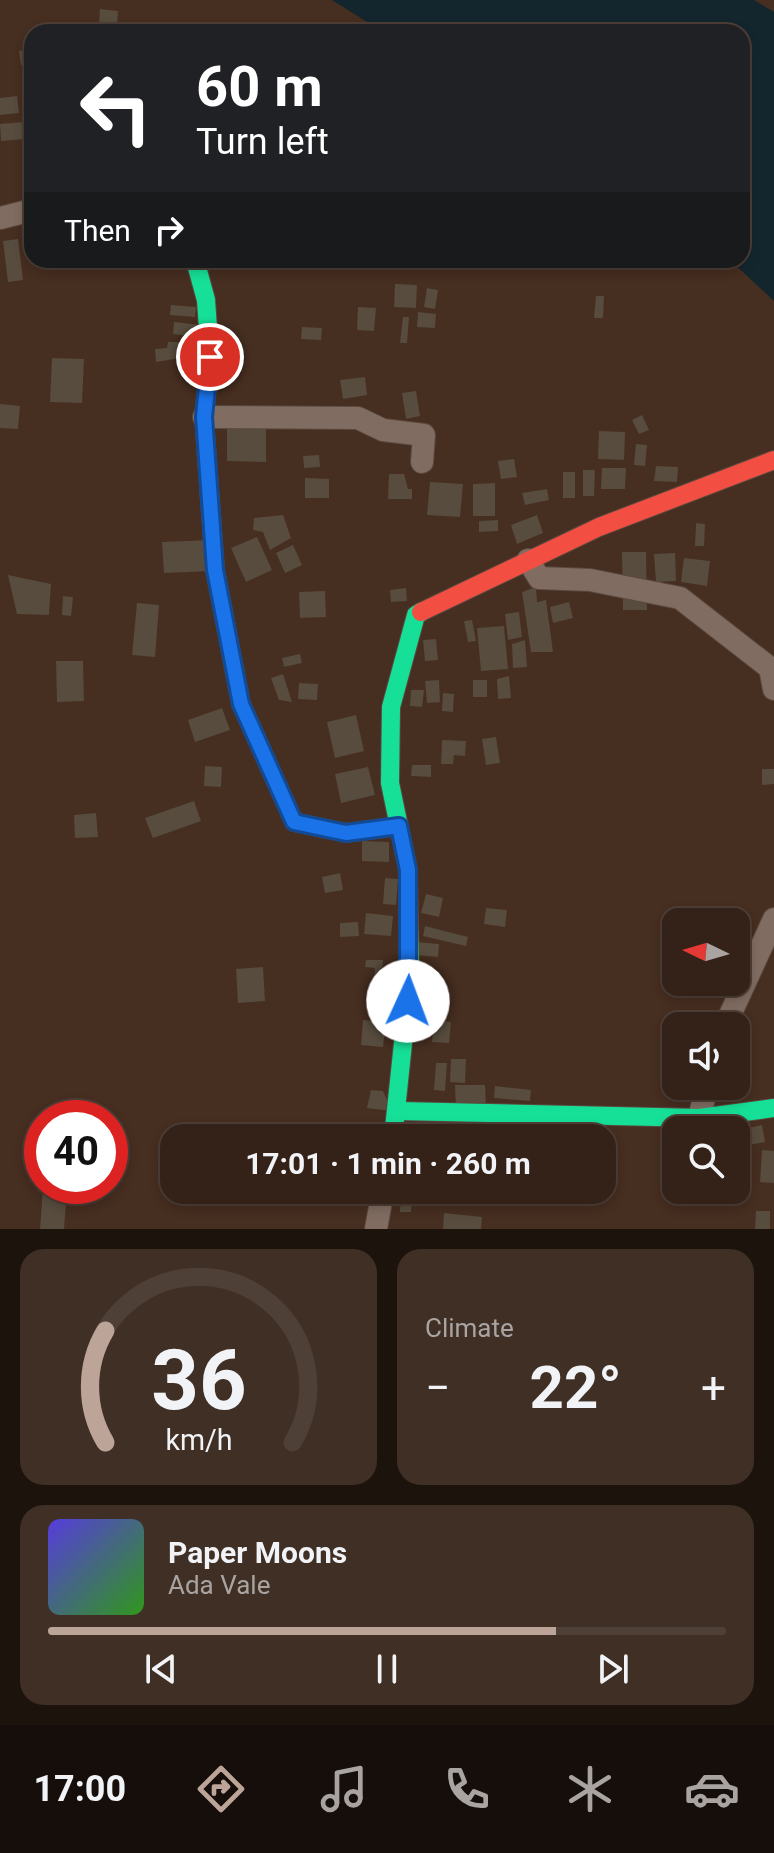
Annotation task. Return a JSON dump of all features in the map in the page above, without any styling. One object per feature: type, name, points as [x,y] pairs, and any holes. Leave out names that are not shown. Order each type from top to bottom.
[{"type":"street","points":[[0,218],[24,212]]},
{"type":"street","points":[[197,268],[206,300],[210,357],[204,417],[215,570],[241,704],[294,822],[346,833],[399,826]]},
{"type":"street","points":[[204,417],[358,418],[383,430],[424,435],[422,462]]},
{"type":"street","points":[[396,1124],[410,977],[408,870],[390,783],[391,707],[416,615],[599,527],[774,460]]},
{"type":"street","points":[[528,560],[539,578],[590,580],[680,598],[770,668],[774,689]]},
{"type":"street","points":[[731,1012],[774,919]]},
{"type":"street","points":[[714,1116],[774,1108]]},
{"type":"street","points":[[398,1111],[662,1117]]},
{"type":"street","points":[[376,1229],[380,1204]]},
{"type":"water","points":[[332,0],[754,0],[774,12],[774,301],[739,268],[750,268],[750,24],[370,24]]},
{"type":"building","points":[[100,9],[118,11],[117,24],[99,23]]},
{"type":"building","points":[[24,50],[24,64],[21,65],[19,51]]},
{"type":"building","points":[[17,96],[19,113],[0,115],[0,98]]},
{"type":"building","points":[[24,122],[24,139],[1,141],[0,124]]},
{"type":"building","points":[[18,239],[23,280],[8,282],[3,241]]},
{"type":"building","points":[[395,284],[417,285],[416,308],[394,307]]},
{"type":"building","points":[[427,288],[438,290],[435,309],[424,307]]},
{"type":"building","points":[[596,296],[604,296],[603,318],[594,318]]},
{"type":"building","points":[[171,305],[196,307],[195,317],[170,315]]},
{"type":"building","points":[[358,307],[376,308],[374,331],[357,330]]},
{"type":"building","points":[[418,312],[436,314],[435,328],[417,327]]},
{"type":"building","points":[[403,317],[409,317],[407,343],[400,343]]},
{"type":"building","points":[[174,322],[201,325],[200,337],[173,334]]},
{"type":"building","points":[[302,327],[322,328],[321,340],[301,339]]},
{"type":"building","points":[[168,342],[192,342],[192,356],[156,362],[155,349],[167,348]]},
{"type":"building","points":[[52,358],[84,359],[82,403],[50,402]]},
{"type":"building","points":[[365,377],[367,395],[343,399],[340,380]]},
{"type":"building","points":[[416,391],[420,416],[406,419],[402,393]]},
{"type":"building","points":[[0,404],[20,406],[18,429],[0,428]]},
{"type":"building","points":[[642,415],[649,430],[639,434],[632,420]]},
{"type":"building","points":[[227,421],[266,421],[266,462],[227,461]]},
{"type":"building","points":[[599,431],[625,432],[624,460],[598,459]]},
{"type":"building","points":[[636,444],[647,445],[645,466],[634,465]]},
{"type":"building","points":[[319,455],[320,467],[304,468],[303,456]]},
{"type":"building","points":[[514,459],[517,477],[501,479],[498,461]]},
{"type":"building","points":[[656,466],[678,467],[677,482],[654,481]]},
{"type":"building","points":[[602,468],[626,468],[625,489],[601,489]]},
{"type":"building","points":[[583,470],[595,470],[594,496],[583,496]]},
{"type":"building","points":[[563,472],[575,472],[575,498],[563,498]]},
{"type":"building","points":[[389,474],[404,474],[408,489],[412,489],[412,499],[388,499]]},
{"type":"building","points":[[305,478],[329,479],[329,498],[305,498]]},
{"type":"building","points":[[430,482],[463,484],[460,517],[427,515]]},
{"type":"building","points":[[495,483],[495,516],[473,516],[473,484]]},
{"type":"building","points":[[547,489],[549,500],[525,505],[522,493]]},
{"type":"building","points":[[283,515],[291,538],[270,550],[263,532],[253,530],[254,518]]},
{"type":"building","points":[[537,515],[543,533],[517,544],[511,525]]},
{"type":"building","points":[[498,520],[498,531],[479,532],[479,521]]},
{"type":"building","points":[[696,523],[705,524],[704,546],[695,546]]},
{"type":"building","points":[[257,537],[272,570],[246,582],[231,548]]},
{"type":"building","points":[[211,540],[212,571],[164,573],[162,542]]},
{"type":"building","points":[[293,545],[302,565],[285,573],[276,553]]},
{"type":"building","points":[[622,552],[646,552],[647,610],[623,610]]},
{"type":"building","points":[[675,553],[676,581],[656,582],[654,554]]},
{"type":"building","points":[[684,558],[710,561],[707,586],[681,582]]},
{"type":"building","points":[[8,575],[51,584],[49,615],[17,614]]},
{"type":"building","points":[[536,587],[537,602],[546,600],[553,652],[531,652],[522,592]]},
{"type":"building","points":[[406,588],[407,601],[391,602],[390,590]]},
{"type":"building","points":[[325,591],[326,617],[300,618],[299,592]]},
{"type":"building","points":[[63,596],[73,597],[71,616],[62,615]]},
{"type":"building","points":[[569,602],[573,618],[553,623],[550,607]]},
{"type":"building","points":[[137,603],[159,605],[155,657],[132,655]]},
{"type":"building","points":[[519,612],[522,637],[508,640],[505,614]]},
{"type":"building","points":[[472,620],[476,641],[468,642],[464,621]]},
{"type":"building","points":[[504,626],[508,669],[481,671],[477,628]]},
{"type":"building","points":[[436,639],[438,660],[425,661],[423,640]]},
{"type":"building","points":[[525,640],[527,667],[513,668],[512,644]]},
{"type":"building","points":[[300,654],[302,663],[284,667],[282,658]]},
{"type":"building","points":[[56,661],[83,661],[84,701],[57,702]]},
{"type":"building","points":[[283,674],[292,702],[279,700],[271,678]]},
{"type":"building","points":[[509,676],[511,698],[498,699],[497,679]]},
{"type":"building","points":[[439,680],[440,702],[427,703],[425,681]]},
{"type":"building","points":[[473,680],[487,680],[487,697],[473,697]]},
{"type":"building","points":[[299,683],[318,684],[317,700],[298,699]]},
{"type":"building","points":[[411,690],[424,690],[422,707],[410,706]]},
{"type":"building","points":[[443,693],[454,694],[453,712],[442,711]]},
{"type":"building","points":[[222,708],[230,730],[195,742],[188,720]]},
{"type":"building","points":[[356,715],[364,751],[335,758],[327,722]]},
{"type":"building","points":[[496,737],[500,763],[486,765],[482,739]]},
{"type":"building","points":[[442,740],[466,741],[465,756],[454,755],[453,764],[441,764]]},
{"type":"building","points":[[412,765],[431,765],[431,777],[411,776]]},
{"type":"building","points":[[205,766],[222,767],[221,787],[204,786]]},
{"type":"building","points":[[368,767],[375,795],[341,803],[335,774]]},
{"type":"building","points":[[762,769],[774,769],[774,784],[762,785]]},
{"type":"building","points":[[194,801],[201,821],[153,838],[145,818]]},
{"type":"building","points":[[96,813],[98,837],[75,838],[74,815]]},
{"type":"building","points":[[362,841],[389,842],[389,862],[362,861]]},
{"type":"building","points":[[340,873],[343,890],[325,893],[322,877]]},
{"type":"building","points":[[385,878],[398,879],[396,905],[383,904]]},
{"type":"building","points":[[426,894],[443,898],[439,917],[421,913]]},
{"type":"building","points":[[486,908],[507,910],[505,927],[484,924]]},
{"type":"building","points":[[366,913],[393,916],[391,936],[364,934]]},
{"type":"building","points":[[358,922],[359,936],[340,937],[340,923]]},
{"type":"building","points":[[425,926],[468,937],[466,946],[423,936]]},
{"type":"building","points":[[416,942],[439,944],[438,957],[415,955]]},
{"type":"building","points":[[366,960],[383,960],[382,981],[374,981],[375,968],[365,967]]},
{"type":"building","points":[[263,967],[265,1001],[238,1003],[236,969]]},
{"type":"building","points":[[371,984],[383,985],[381,1003],[369,1002]]},
{"type":"building","points":[[436,998],[447,998],[446,1014],[435,1014]]},
{"type":"building","points":[[363,1020],[386,1022],[383,1047],[361,1045]]},
{"type":"building","points":[[434,1020],[451,1022],[449,1043],[432,1042]]},
{"type":"building","points":[[451,1059],[466,1059],[465,1083],[450,1082]]},
{"type":"building","points":[[436,1063],[447,1063],[445,1091],[434,1090]]},
{"type":"building","points":[[455,1085],[485,1085],[486,1109],[456,1110]]},
{"type":"building","points":[[495,1086],[531,1090],[530,1101],[494,1098]]},
{"type":"building","points":[[371,1090],[383,1091],[392,1111],[367,1108]]},
{"type":"building","points":[[762,1125],[765,1142],[750,1145],[750,1128]]},
{"type":"building","points":[[762,1150],[774,1151],[774,1183],[760,1182]]},
{"type":"building","points":[[42,1204],[66,1204],[64,1229],[40,1229]]},
{"type":"building","points":[[401,1204],[412,1204],[411,1212],[400,1212]]},
{"type":"building","points":[[756,1211],[770,1211],[770,1229],[755,1229]]},
{"type":"building","points":[[444,1213],[482,1217],[481,1229],[443,1229]]},
{"type":"traffic: fast","points":[[197,268],[206,300],[210,357],[204,417],[215,570],[241,704],[294,822],[346,833],[399,826]]},
{"type":"traffic: fast","points":[[394,1124],[410,977],[408,870],[390,783],[391,707],[416,615],[421,612]]},
{"type":"traffic: fast","points":[[398,1111],[699,1118],[774,1108]]},
{"type":"traffic: jam","points":[[421,612],[599,527],[774,460]]},
{"type":"route","points":[[210,357],[204,417],[215,570],[241,704],[294,822],[346,833],[399,826],[408,870],[408,1001]]}]
